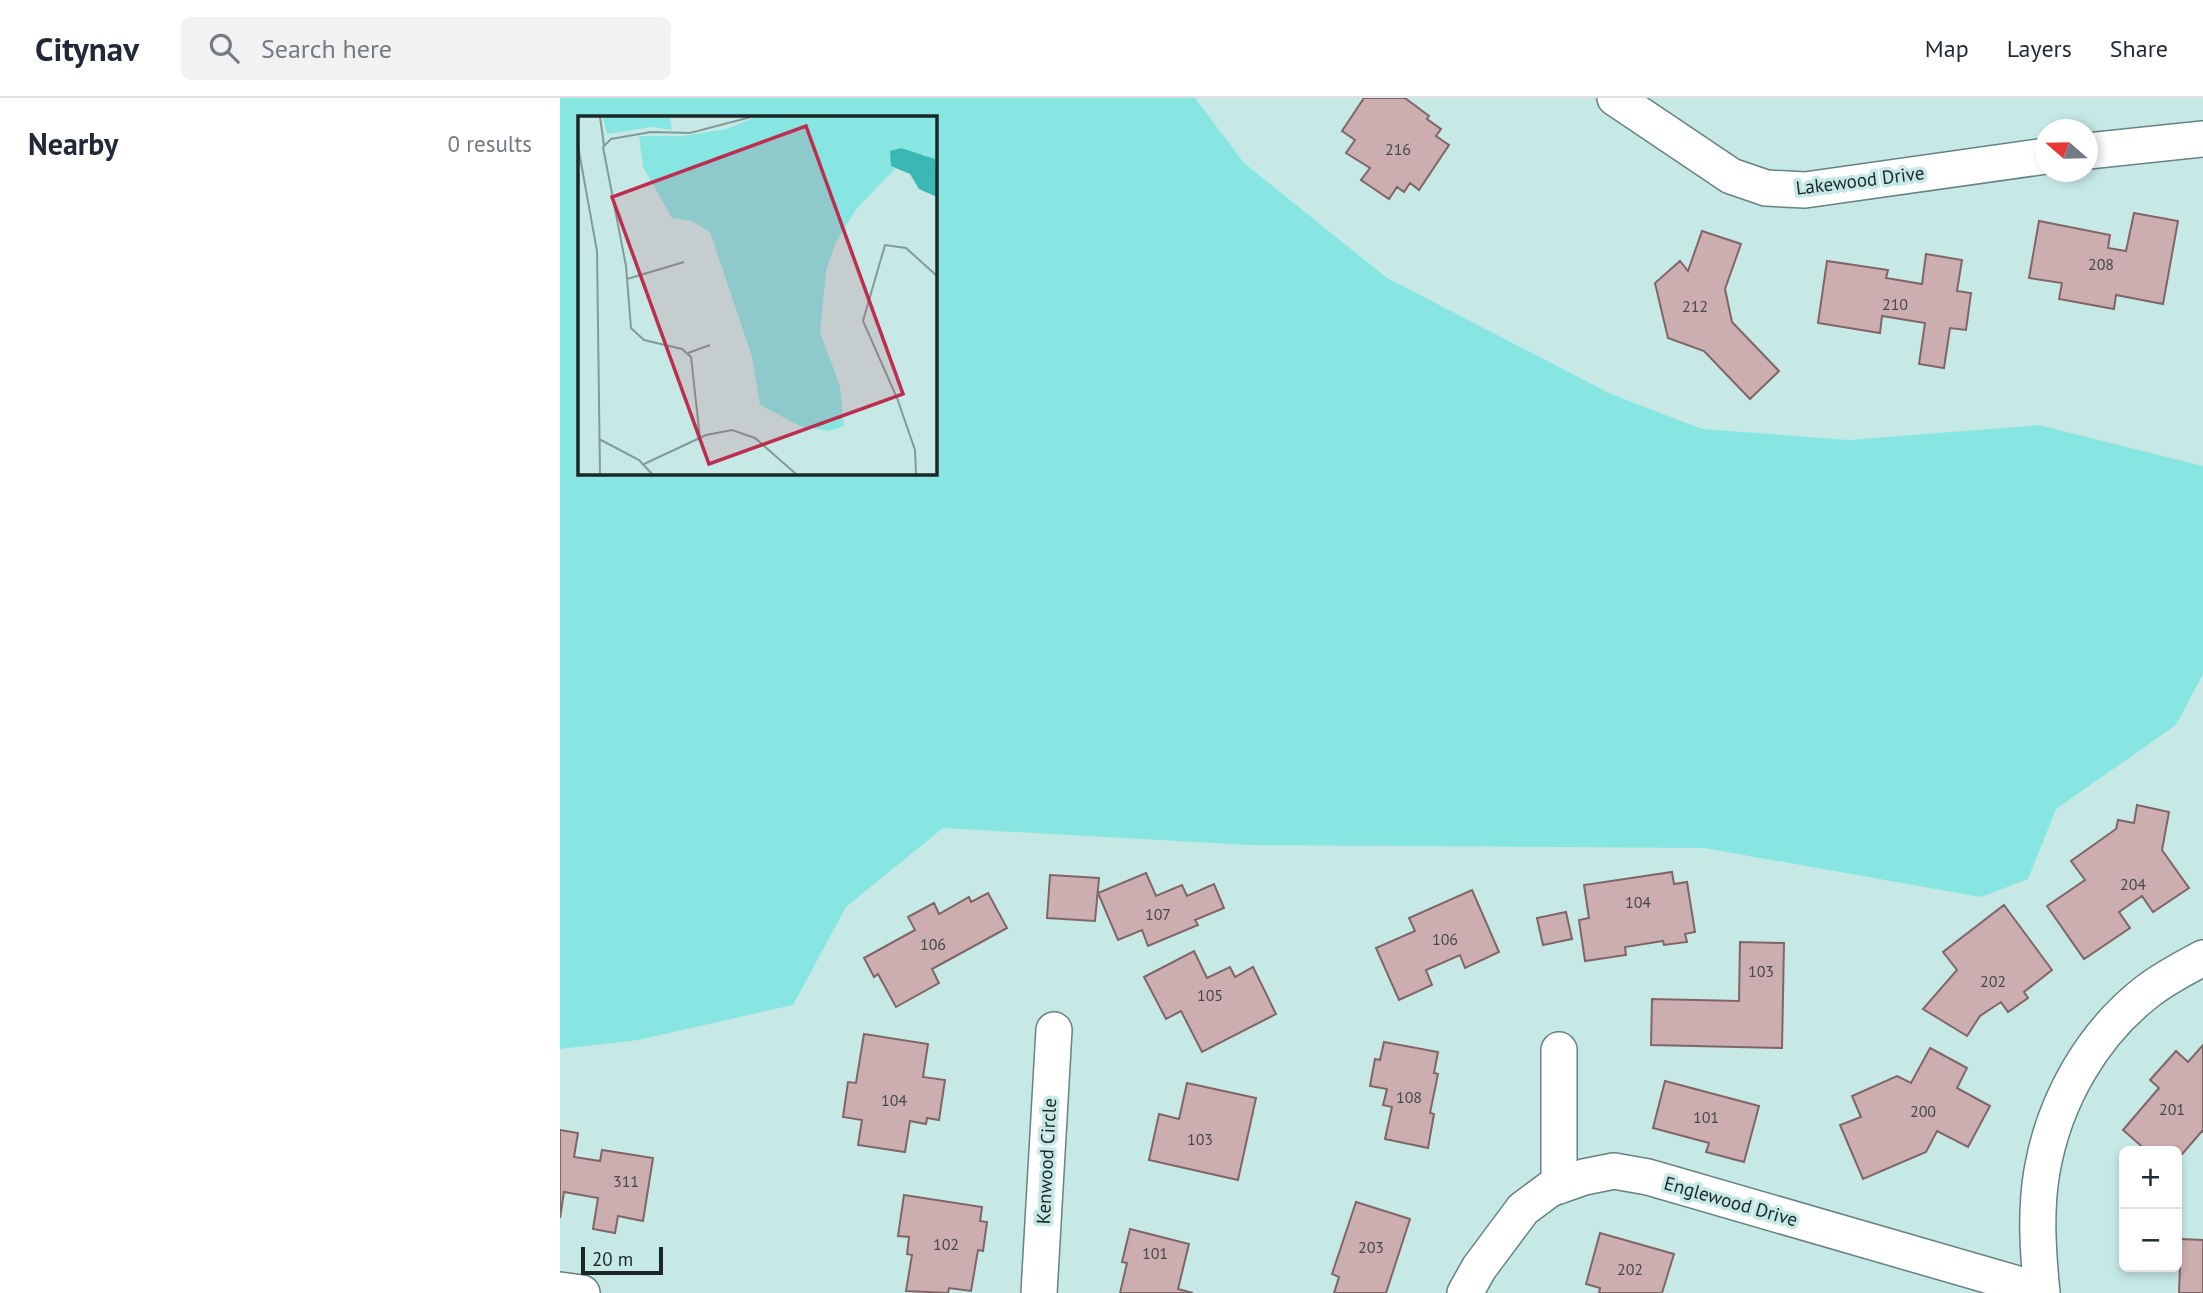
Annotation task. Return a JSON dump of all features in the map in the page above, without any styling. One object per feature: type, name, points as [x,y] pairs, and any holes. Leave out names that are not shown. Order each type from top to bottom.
[{"type":"street","name":"Lakewood Drive","points":[[1615,98],[1731,176],[1766,188],[1805,190],[2035,158]]},
{"type":"street","points":[[2098,149],[2203,139]]},
{"type":"street","points":[[2042,1292],[2038,1210],[2042,1172],[2049,1135],[2063,1100],[2100,1038],[2124,1012],[2148,990],[2203,958]]},
{"type":"street","name":"Kenwood Circle","points":[[1039,1293],[1054,1030]]},
{"type":"street","points":[[1559,1050],[1559,1186]]},
{"type":"street","name":"Englewood Drive","points":[[1465,1293],[1479,1268],[1523,1209],[1550,1189],[1584,1177],[1614,1171],[1648,1177],[2042,1292]]},
{"type":"street","points":[[560,1290],[582,1293]]},
{"type":"shaded area","points":[[560,98],[1195,98],[1244,163],[1387,278],[1611,394],[1702,429],[1849,440],[2039,425],[2203,466],[2203,674],[2176,725],[2056,809],[2028,879],[1981,897],[1704,848],[1249,845],[943,828],[846,907],[793,1005],[638,1040],[560,1049]]},
{"type":"building","points":[[1364,98],[1405,98],[1441,129],[1436,136],[1449,145],[1419,190],[1410,183],[1404,192],[1397,187],[1389,199],[1361,180],[1370,168],[1346,153],[1355,140],[1342,131]]},
{"type":"building","points":[[2134,213],[2178,221],[2163,304],[2116,295],[2114,309],[2059,299],[2062,283],[2029,278],[2039,221],[2110,235],[2108,248],[2126,251]]},
{"type":"building","points":[[1702,231],[1741,244],[1725,289],[1732,322],[1779,371],[1750,399],[1704,351],[1668,338],[1655,283],[1680,261],[1688,271]]},
{"type":"building","points":[[1926,254],[1962,260],[1957,291],[1971,293],[1966,330],[1950,328],[1944,368],[1919,364],[1925,323],[1882,316],[1880,333],[1818,323],[1827,261],[1888,270],[1886,278],[1922,284]]},
{"type":"building","points":[[2137,805],[2169,812],[2162,850],[2189,888],[2153,912],[2142,896],[2119,912],[2130,928],[2084,959],[2047,906],[2085,880],[2071,861],[2116,829],[2118,820],[2134,823]]},
{"type":"building","points":[[1672,872],[1674,884],[1687,882],[1695,932],[1685,934],[1687,942],[1664,945],[1663,941],[1625,947],[1626,955],[1585,961],[1579,920],[1589,918],[1584,885]]},
{"type":"building","points":[[1146,873],[1156,896],[1182,885],[1187,896],[1214,884],[1224,908],[1195,920],[1198,925],[1148,946],[1142,930],[1118,940],[1098,893]]},
{"type":"building","points":[[1050,875],[1099,878],[1095,921],[1047,918]]},
{"type":"building","points":[[1472,890],[1499,952],[1465,968],[1460,955],[1426,970],[1432,985],[1399,1000],[1376,948],[1415,931],[1409,918]]},
{"type":"building","points":[[988,893],[1007,928],[932,969],[939,983],[896,1007],[878,974],[874,977],[864,958],[915,930],[908,917],[934,903],[939,914],[969,897],[971,902]]},
{"type":"building","points":[[2004,905],[2052,970],[2024,992],[2028,998],[2008,1012],[2001,1002],[1980,1016],[1967,1036],[1923,1009],[1957,970],[1943,952]]},
{"type":"building","points":[[1566,912],[1572,939],[1543,945],[1537,918]]},
{"type":"building","points":[[1740,942],[1784,943],[1782,1048],[1651,1045],[1652,999],[1739,1001]]},
{"type":"building","points":[[1194,951],[1207,978],[1230,967],[1235,977],[1253,967],[1276,1014],[1202,1052],[1181,1011],[1166,1019],[1144,977]]},
{"type":"building","points":[[864,1034],[928,1044],[923,1077],[945,1080],[939,1120],[927,1118],[926,1124],[910,1121],[905,1152],[858,1145],[862,1120],[843,1117],[848,1082],[856,1083]]},
{"type":"building","points":[[1384,1042],[1438,1052],[1434,1073],[1438,1074],[1430,1113],[1434,1114],[1428,1148],[1385,1139],[1392,1107],[1383,1105],[1387,1089],[1370,1086],[1375,1059],[1380,1060]]},
{"type":"building","points":[[2203,1045],[2203,1132],[2182,1154],[2182,1146],[2141,1146],[2123,1130],[2159,1088],[2150,1080],[2176,1051],[2188,1062]]},
{"type":"building","points":[[1930,1048],[1967,1068],[1957,1088],[1990,1106],[1968,1147],[1937,1131],[1926,1152],[1863,1179],[1840,1125],[1861,1117],[1852,1096],[1897,1076],[1911,1083]]},
{"type":"building","points":[[1665,1081],[1759,1106],[1744,1162],[1706,1152],[1709,1143],[1653,1128]]},
{"type":"building","points":[[1187,1083],[1256,1098],[1238,1180],[1149,1160],[1159,1114],[1179,1119]]},
{"type":"building","points":[[560,1130],[578,1133],[574,1157],[600,1161],[602,1150],[653,1158],[643,1221],[618,1216],[615,1233],[593,1229],[598,1198],[564,1192],[560,1218]]},
{"type":"building","points":[[904,1195],[982,1207],[980,1221],[987,1222],[983,1251],[978,1250],[971,1291],[949,1288],[948,1293],[906,1291],[912,1255],[907,1254],[909,1237],[898,1236]]},
{"type":"building","points":[[1356,1202],[1410,1219],[1386,1293],[1334,1293],[1339,1277],[1332,1274]]},
{"type":"building","points":[[1130,1229],[1189,1244],[1178,1289],[1193,1293],[1120,1293],[1127,1263],[1122,1262]]},
{"type":"building","points":[[1600,1233],[1674,1254],[1662,1293],[1599,1293],[1600,1288],[1586,1284]]},
{"type":"building","points":[[2182,1239],[2203,1240],[2203,1293],[2179,1293]]}]
